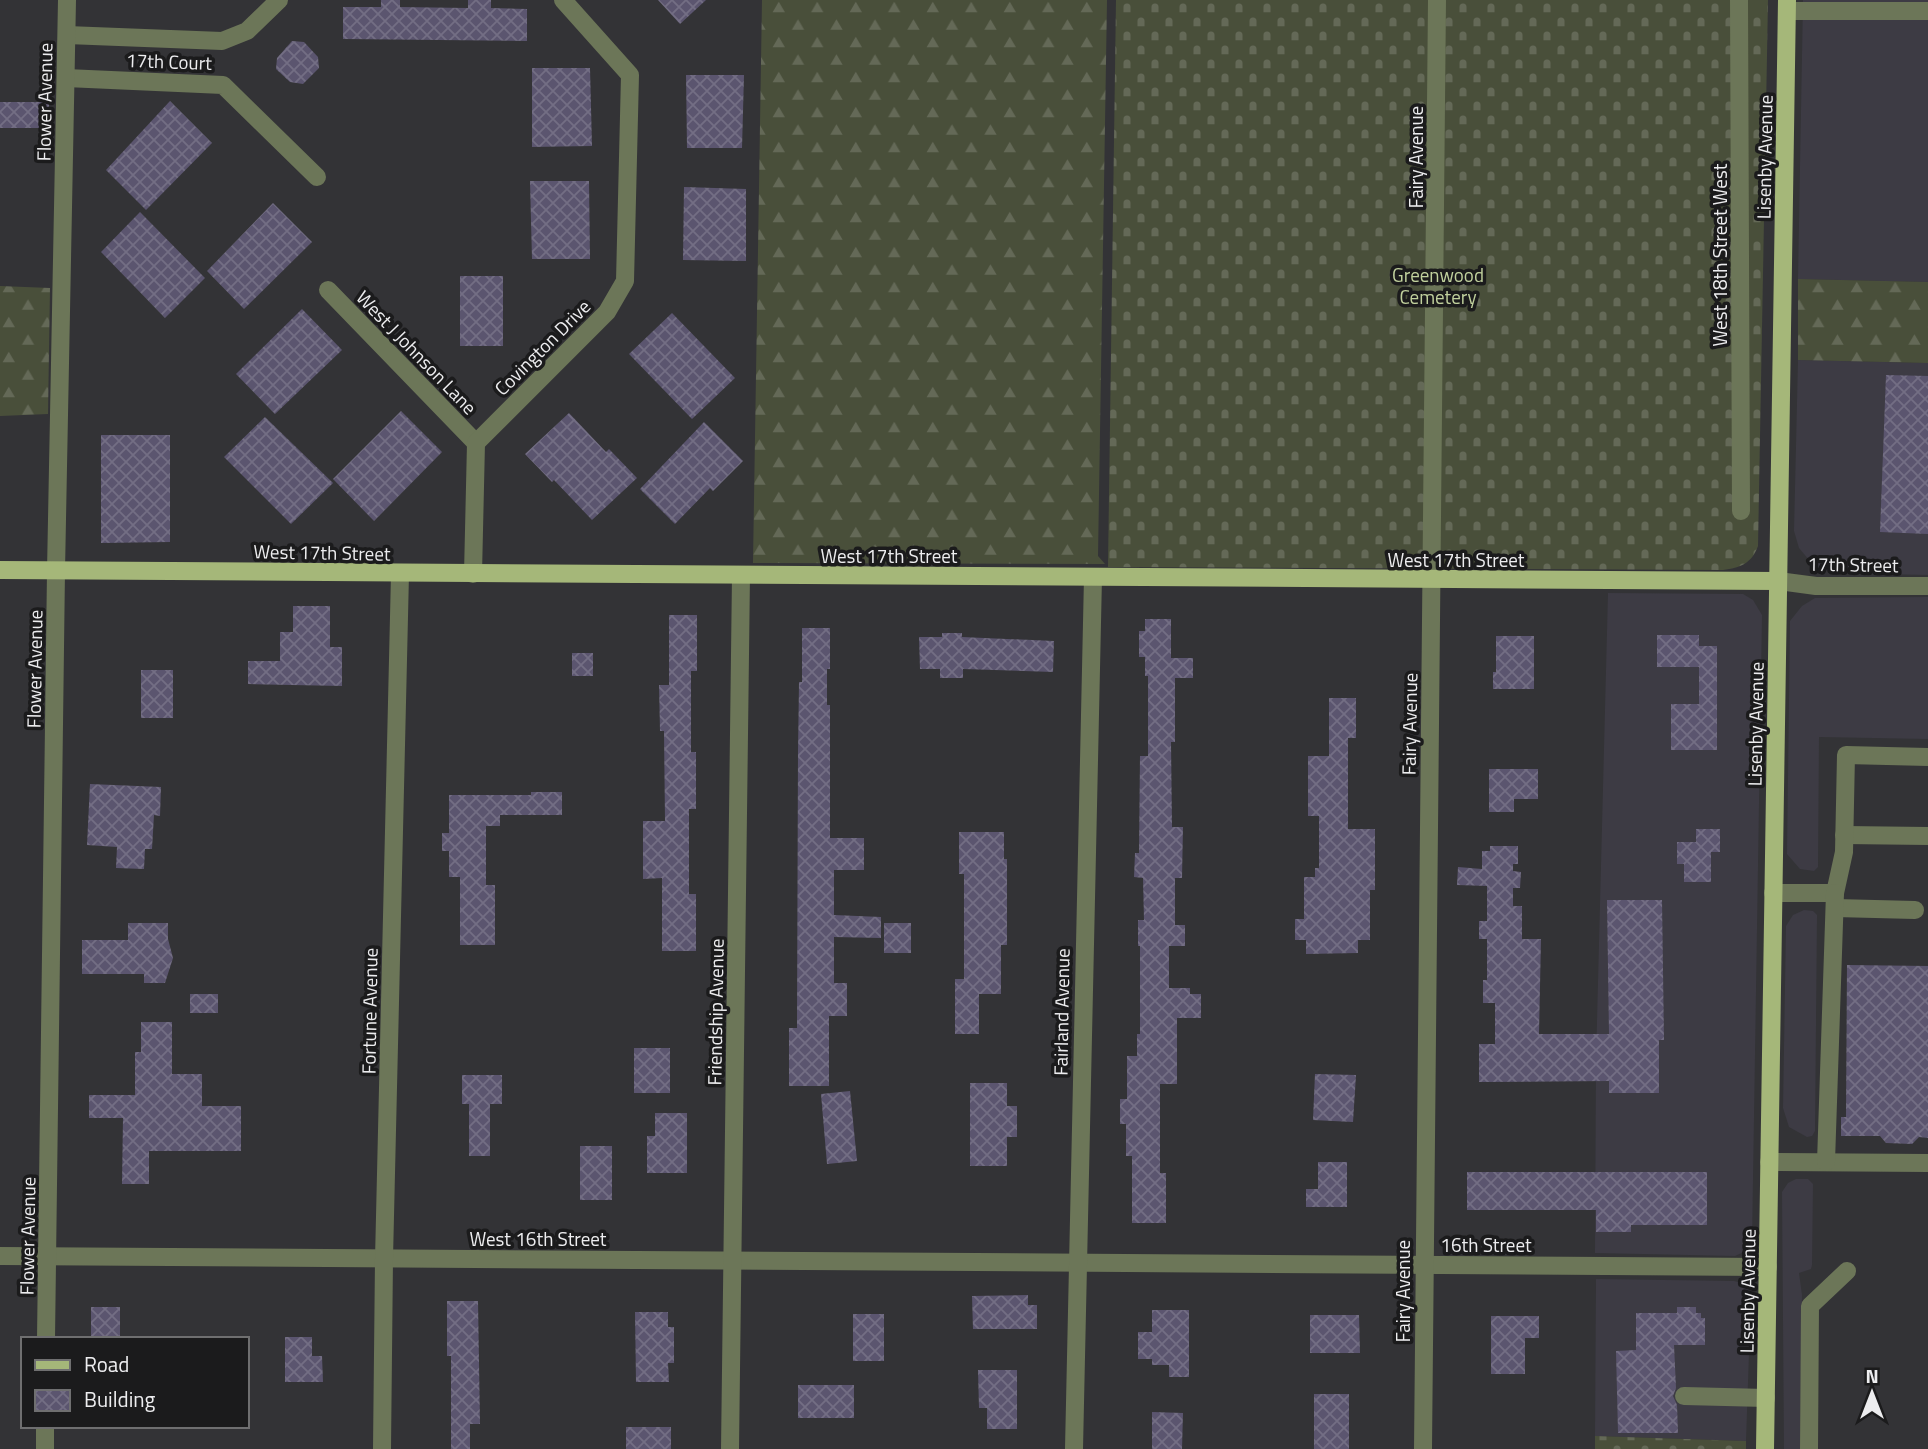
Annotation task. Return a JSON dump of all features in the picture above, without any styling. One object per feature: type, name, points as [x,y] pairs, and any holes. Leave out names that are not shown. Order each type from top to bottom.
[{"type":"main road","name":"Lisenby Avenue","points":[[1765,1449],[1787,6]]},
{"type":"main road","name":"West 17th Street","points":[[0,570],[1778,582]]},
{"type":"street","name":"Flower Avenue","points":[[46,1337],[67,0]]},
{"type":"street","points":[[66,35],[222,41],[247,32],[279,0]]},
{"type":"street","name":"Covington Drive","points":[[476,443],[607,312],[625,281],[629,75],[563,0]]},
{"type":"street","name":"Fairy Avenue","points":[[1423,1449],[1437,0]]},
{"type":"street","name":"West 18th Street West","points":[[1740,0],[1741,511]]},
{"type":"street","points":[[1787,6],[1928,11]]},
{"type":"street","name":"17th Court","points":[[66,78],[223,85],[317,177]]},
{"type":"street","name":"West J Johnson Lane","points":[[328,290],[476,443]]},
{"type":"street","points":[[473,573],[476,443]]},
{"type":"street","name":"Fortune Avenue","points":[[382,1449],[400,574]]},
{"type":"street","name":"Friendship Avenue","points":[[730,1449],[741,575]]},
{"type":"street","name":"Fairland Avenue","points":[[1074,1449],[1093,577]]},
{"type":"street","name":"17th Street","points":[[1778,582],[1816,586],[1928,586]]},
{"type":"street","points":[[1826,1162],[1835,901],[1844,852],[1846,755],[1928,757]]},
{"type":"street","points":[[1844,835],[1928,836]]},
{"type":"street","points":[[1773,893],[1915,910]]},
{"type":"street","points":[[1769,1162],[1928,1163]]},
{"type":"street","name":"West 16th Street","points":[[0,1256],[1077,1262]]},
{"type":"street","name":"16th Street","points":[[1077,1262],[1768,1267]]},
{"type":"street","points":[[1809,1449],[1810,1306],[1847,1271]]},
{"type":"street","points":[[1685,1396],[1766,1398]]},
{"type":"street","points":[[45,1428],[45,1449]]},
{"type":"shaded area","points":[[1803,0],[1928,0],[1928,282],[1798,279]]},
{"type":"shaded area","points":[[1798,360],[1928,363],[1928,575],[1835,573],[1815,567],[1799,548],[1794,531]]},
{"type":"shaded area","points":[[1608,593],[1743,594],[1753,600],[1762,615],[1752,1242],[1746,1251],[1735,1256],[1595,1253],[1596,1060]]},
{"type":"shaded area","points":[[1928,597],[1928,739],[1819,737],[1818,867],[1814,871],[1800,869],[1787,854],[1790,621],[1802,606],[1815,598]]},
{"type":"shaded area","points":[[1804,910],[1813,911],[1817,915],[1815,1131],[1812,1136],[1807,1137],[1789,1127],[1783,1108],[1786,926],[1793,915]]},
{"type":"shaded area","points":[[1796,1179],[1808,1179],[1813,1184],[1812,1265],[1811,1269],[1799,1273],[1802,1295],[1800,1449],[1784,1449],[1782,1192],[1788,1183]]},
{"type":"shaded area","points":[[1596,1279],[1734,1281],[1747,1284],[1751,1295],[1746,1441],[1595,1436]]},
{"type":"green space","points":[[762,0],[1107,0],[1098,556],[1105,564],[753,563]]},
{"type":"green space","name":"Greenwood Cemetery","points":[[1116,0],[1768,0],[1758,546],[1749,561],[1723,570],[1108,567]]},
{"type":"green space","points":[[1798,279],[1928,282],[1928,363],[1798,360]]},
{"type":"green space","points":[[0,286],[50,288],[48,414],[0,416]]},
{"type":"green space","points":[[1595,1436],[1746,1441],[1746,1449],[1595,1449]]},
{"type":"building","points":[[381,0],[400,0],[400,7],[468,8],[468,0],[491,0],[491,8],[527,9],[527,41],[343,39],[343,7],[381,7]]},
{"type":"building","points":[[658,0],[706,0],[680,24]]},
{"type":"building","points":[[292,41],[304,42],[318,57],[319,68],[303,84],[290,82],[276,69],[277,58]]},
{"type":"building","points":[[532,68],[590,68],[592,146],[532,147]]},
{"type":"building","points":[[686,75],[744,75],[742,148],[687,148]]},
{"type":"building","points":[[170,101],[212,143],[146,210],[106,170]]},
{"type":"building","points":[[0,102],[49,102],[49,128],[0,128]]},
{"type":"building","points":[[530,181],[589,181],[590,259],[532,259]]},
{"type":"building","points":[[684,187],[746,189],[746,261],[683,260]]},
{"type":"building","points":[[273,203],[312,242],[244,309],[207,271]]},
{"type":"building","points":[[140,212],[205,278],[165,318],[101,252]]},
{"type":"building","points":[[460,276],[503,276],[503,346],[460,346]]},
{"type":"building","points":[[302,309],[342,350],[275,414],[236,374]]},
{"type":"building","points":[[672,313],[735,378],[692,419],[629,354]]},
{"type":"building","points":[[1886,375],[1928,376],[1928,534],[1880,532]]},
{"type":"building","points":[[401,411],[442,452],[374,521],[333,479]]},
{"type":"building","points":[[569,413],[606,452],[609,449],[637,478],[592,520],[525,454]]},
{"type":"building","points":[[265,417],[333,483],[291,524],[224,457]]},
{"type":"building","points":[[704,422],[743,461],[713,491],[710,488],[675,524],[640,489]]},
{"type":"building","points":[[101,435],[170,435],[170,542],[101,543]]},
{"type":"building","points":[[293,606],[330,606],[330,647],[342,647],[342,686],[248,684],[248,661],[280,661],[280,632],[293,632]]},
{"type":"building","points":[[669,615],[697,615],[697,671],[691,671],[691,752],[696,752],[696,809],[689,809],[689,894],[696,894],[696,951],[662,951],[662,878],[643,879],[643,821],[665,821],[664,731],[660,731],[659,685],[669,685]]},
{"type":"building","points":[[1145,619],[1171,619],[1171,658],[1193,658],[1193,678],[1175,678],[1175,742],[1171,742],[1172,827],[1183,827],[1182,878],[1175,878],[1175,925],[1185,925],[1185,946],[1169,946],[1169,988],[1190,988],[1190,994],[1201,994],[1201,1018],[1177,1018],[1177,1084],[1160,1084],[1160,1173],[1166,1173],[1166,1223],[1132,1223],[1132,1156],[1126,1156],[1126,1124],[1120,1124],[1120,1099],[1127,1099],[1127,1056],[1137,1056],[1137,1034],[1140,1034],[1138,920],[1144,920],[1143,878],[1134,877],[1135,853],[1139,853],[1140,756],[1148,756],[1148,676],[1145,676],[1145,657],[1139,657],[1139,631],[1145,631]]},
{"type":"building","points":[[802,628],[830,628],[827,705],[830,705],[830,838],[864,838],[864,870],[834,870],[834,915],[881,917],[881,938],[834,937],[834,983],[847,983],[847,1016],[829,1016],[829,1086],[789,1086],[789,1028],[797,1028],[798,752]]},
{"type":"building","points":[[942,633],[962,633],[962,637],[1054,641],[1053,672],[963,669],[963,678],[940,678],[940,669],[920,669],[919,637],[942,637]]},
{"type":"building","points":[[1657,635],[1699,635],[1699,646],[1717,646],[1717,750],[1671,750],[1671,704],[1699,704],[1699,667],[1657,667]]},
{"type":"building","points":[[1496,636],[1534,636],[1534,689],[1493,689]]},
{"type":"building","points":[[572,653],[593,653],[593,676],[572,676]]},
{"type":"building","points":[[141,670],[173,670],[173,718],[141,718]]},
{"type":"building","points":[[1329,698],[1356,698],[1356,738],[1348,738],[1348,829],[1375,829],[1375,890],[1370,890],[1370,940],[1358,940],[1358,953],[1306,954],[1306,940],[1295,940],[1295,919],[1304,919],[1304,877],[1315,877],[1315,868],[1319,868],[1319,816],[1308,816],[1308,756],[1329,756]]},
{"type":"building","points":[[1489,769],[1538,769],[1538,799],[1514,799],[1514,812],[1489,812]]},
{"type":"building","points":[[90,784],[161,787],[160,816],[154,815],[152,849],[145,849],[144,869],[116,868],[117,847],[87,845]]},
{"type":"building","points":[[531,792],[562,792],[562,815],[500,815],[500,826],[486,826],[486,885],[495,885],[495,945],[460,945],[460,877],[449,877],[449,851],[442,851],[442,833],[449,833],[449,795],[531,795]]},
{"type":"building","points":[[1696,829],[1720,829],[1720,852],[1711,852],[1711,882],[1684,882],[1684,864],[1677,864],[1677,842],[1696,842]]},
{"type":"building","points":[[959,832],[1004,832],[1004,859],[1007,859],[1007,945],[1001,945],[1001,994],[979,994],[979,1034],[955,1034],[955,979],[964,979],[964,874],[959,874]]},
{"type":"building","points":[[1490,846],[1518,846],[1518,864],[1513,864],[1513,871],[1521,872],[1520,888],[1513,888],[1513,906],[1522,906],[1522,939],[1541,939],[1539,1034],[1609,1034],[1607,900],[1662,900],[1664,1040],[1659,1040],[1659,1093],[1609,1093],[1609,1081],[1479,1082],[1479,1044],[1495,1044],[1495,1003],[1483,1003],[1483,980],[1487,980],[1487,939],[1479,939],[1479,921],[1487,921],[1487,886],[1457,885],[1458,867],[1482,869],[1482,851],[1490,851]]},
{"type":"building","points":[[128,923],[168,923],[168,939],[173,958],[165,983],[144,983],[144,974],[82,974],[82,940],[128,940]]},
{"type":"building","points":[[884,923],[911,923],[911,953],[884,953]]},
{"type":"building","points":[[1847,965],[1928,966],[1928,1138],[1919,1137],[1912,1144],[1886,1143],[1880,1136],[1841,1136],[1841,1117],[1846,1117]]},
{"type":"building","points":[[190,994],[218,994],[218,1013],[190,1013]]},
{"type":"building","points":[[141,1022],[172,1022],[172,1074],[202,1074],[202,1106],[241,1106],[241,1151],[149,1151],[149,1184],[122,1184],[123,1118],[89,1118],[89,1095],[135,1095],[135,1052],[141,1052]]},
{"type":"building","points":[[634,1048],[670,1048],[670,1093],[634,1093]]},
{"type":"building","points":[[1315,1074],[1356,1075],[1353,1122],[1313,1120]]},
{"type":"building","points":[[462,1075],[502,1075],[502,1104],[490,1104],[490,1156],[469,1156],[469,1104],[462,1104]]},
{"type":"building","points":[[970,1083],[1007,1083],[1007,1106],[1017,1106],[1017,1137],[1007,1137],[1007,1166],[970,1166]]},
{"type":"building","points":[[850,1091],[857,1161],[827,1164],[821,1094]]},
{"type":"building","points":[[655,1113],[687,1113],[687,1173],[647,1173],[647,1136],[655,1136]]},
{"type":"building","points":[[580,1146],[612,1146],[612,1200],[580,1200]]},
{"type":"building","points":[[1318,1162],[1347,1162],[1347,1207],[1306,1207],[1306,1189],[1318,1189]]},
{"type":"building","points":[[1467,1172],[1707,1172],[1707,1225],[1631,1225],[1631,1232],[1596,1232],[1596,1210],[1467,1210]]},
{"type":"building","points":[[1028,1295],[1028,1305],[1037,1305],[1037,1329],[973,1329],[972,1296]]},
{"type":"building","points":[[447,1301],[478,1301],[480,1424],[470,1424],[470,1449],[451,1449],[451,1356],[447,1356]]},
{"type":"building","points":[[91,1307],[120,1307],[120,1337],[91,1337]]},
{"type":"building","points":[[1677,1307],[1696,1307],[1696,1313],[1701,1313],[1701,1318],[1705,1318],[1705,1345],[1674,1345],[1676,1388],[1673,1396],[1677,1405],[1678,1433],[1618,1433],[1616,1351],[1636,1350],[1636,1313],[1677,1313]]},
{"type":"building","points":[[1152,1310],[1189,1310],[1189,1377],[1169,1377],[1169,1365],[1152,1365],[1152,1359],[1138,1359],[1138,1332],[1152,1332]]},
{"type":"building","points":[[635,1312],[668,1312],[668,1327],[674,1327],[674,1363],[668,1363],[669,1382],[636,1382]]},
{"type":"building","points":[[853,1314],[884,1314],[884,1361],[853,1361]]},
{"type":"building","points":[[1310,1315],[1359,1315],[1360,1353],[1310,1353]]},
{"type":"building","points":[[1491,1316],[1539,1316],[1539,1338],[1525,1338],[1525,1374],[1491,1374]]},
{"type":"building","points":[[285,1337],[312,1337],[312,1356],[322,1356],[323,1382],[285,1382]]},
{"type":"building","points":[[978,1370],[1017,1370],[1017,1429],[987,1429],[987,1408],[979,1408]]},
{"type":"building","points":[[798,1385],[854,1385],[854,1418],[798,1418]]},
{"type":"building","points":[[1314,1394],[1349,1394],[1349,1449],[1314,1449]]},
{"type":"building","points":[[1152,1412],[1183,1413],[1182,1449],[1152,1449]]},
{"type":"building","points":[[626,1427],[671,1427],[671,1449],[626,1449]]}]
